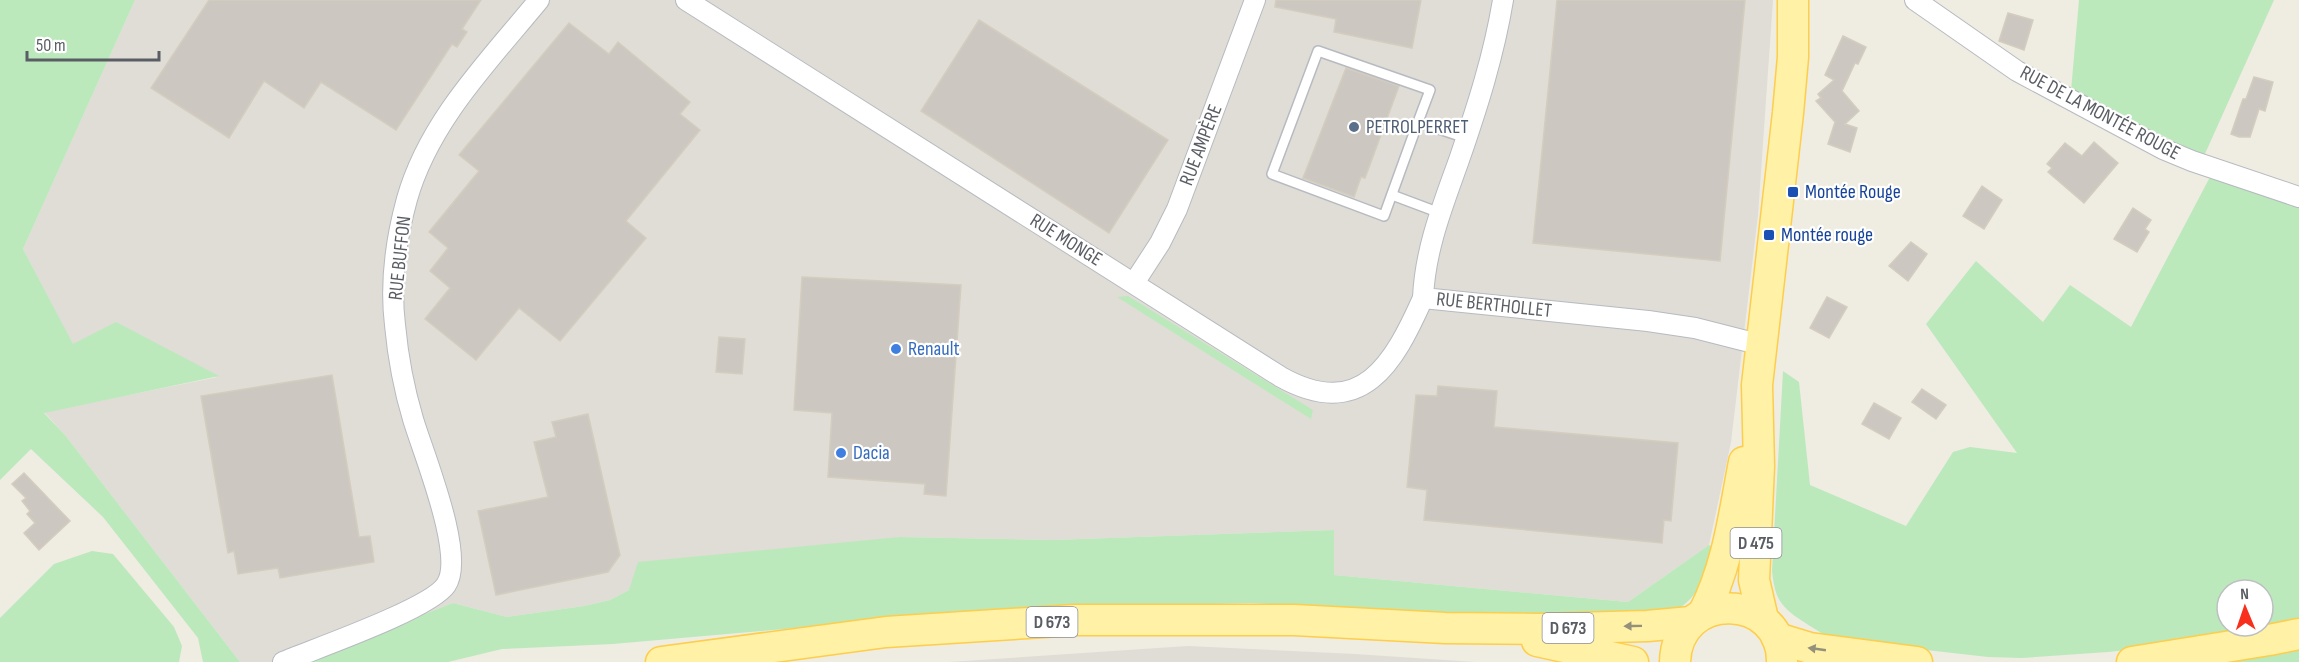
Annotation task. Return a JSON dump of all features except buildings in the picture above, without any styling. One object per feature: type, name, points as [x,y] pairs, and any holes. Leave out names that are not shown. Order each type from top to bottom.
[{"type":"main road","name":"D 475","points":[[1697,618],[1721,574],[1729,545],[1757,385],[1793,57],[1793,0]]},
{"type":"main road","name":"D 475","points":[[1757,385],[1759,466],[1754,580],[1774,640]]},
{"type":"main road","points":[[1675,662],[1679,639],[1697,618],[1713,610],[1734,608],[1744,610],[1774,640],[1810,648],[1917,662]]},
{"type":"main road","name":"D 673","points":[[661,662],[886,632],[1075,620],[1294,620],[1539,629],[1647,626],[1697,618]]},
{"type":"main road","name":"D 673","points":[[1445,627],[1564,646],[1633,662]]},
{"type":"main road","points":[[2132,662],[2299,634]]},
{"type":"street","name":"RUE BUFFON","points":[[282,662],[416,606],[431,598],[446,585],[453,564],[451,546],[412,417],[397,346],[393,287],[398,243],[413,181],[441,125],[478,74],[539,0]]},
{"type":"street","name":"RUE MONGE","points":[[686,0],[1281,377],[1305,389],[1325,393],[1346,391],[1359,387],[1381,371],[1407,333],[1423,298]]},
{"type":"street","name":"RUE AMPÈRE","points":[[1134,283],[1160,243],[1177,209],[1254,0]]},
{"type":"street","name":"RUE BERTHOLLET","points":[[1503,0],[1494,46],[1427,257],[1423,298],[1648,321],[1695,328],[1763,344]]},
{"type":"street","name":"RUE DE LA MONTÉE ROUGE","points":[[1920,2],[2017,71],[2163,149],[2299,197]]},
{"type":"lane","points":[[1318,51],[1430,90],[1418,122],[1384,216],[1272,174],[1318,51]]},
{"type":"lane","points":[[1418,122],[1466,138]]},
{"type":"lane","points":[[1392,195],[1440,213]]},
{"type":"shaded area","points":[[135,0],[1773,0],[1758,215],[1731,442],[1709,545],[1628,602],[1334,575],[1334,530],[1052,540],[900,537],[629,590],[610,600],[584,606],[507,617],[453,603],[300,662],[240,662],[65,435],[44,412],[218,377],[73,345],[23,249]]},
{"type":"shaded area","points":[[1188,646],[1355,654],[1475,662],[949,662]]},
{"type":"green space","points":[[0,0],[135,0],[23,249],[73,344],[116,322],[219,376],[44,413],[65,435],[240,662],[203,662],[198,638],[103,517],[31,449],[0,480]]},
{"type":"green space","points":[[2079,0],[2274,0],[2204,156],[2071,91]]},
{"type":"green space","points":[[2210,177],[2299,203],[2299,622],[2275,627],[2275,578],[2215,578],[2215,638],[2108,652],[2022,658],[1988,657],[1829,639],[1786,609],[1777,595],[1772,571],[1783,371],[1799,382],[1810,485],[1906,526],[1953,452],[1970,447],[2017,453],[1926,324],[1976,261],[2043,322],[2070,285],[2131,327]]},
{"type":"green space","points":[[1128,296],[1313,410],[1311,419],[1117,297]]},
{"type":"green space","points":[[1334,530],[1334,575],[1628,602],[1709,545],[1713,547],[1707,568],[1694,595],[1669,614],[1472,615],[1251,603],[1001,610],[613,644],[502,649],[448,662],[300,662],[453,603],[507,617],[610,600],[629,590],[638,562],[900,537],[1052,540]]},
{"type":"green space","points":[[92,551],[113,554],[174,627],[182,646],[179,662],[0,662],[0,618],[54,564]]},
{"type":"green space","points":[[2299,647],[2299,662],[2216,662]]},
{"type":"place","name":"PETROLPERRET","points":[[1354,127]]},
{"type":"place","name":"Montée Rouge","points":[[1793,192]]},
{"type":"place","name":"Montée rouge","points":[[1769,235]]},
{"type":"place","name":"Renault","points":[[896,349]]},
{"type":"place","name":"Dacia","points":[[841,453]]}]
